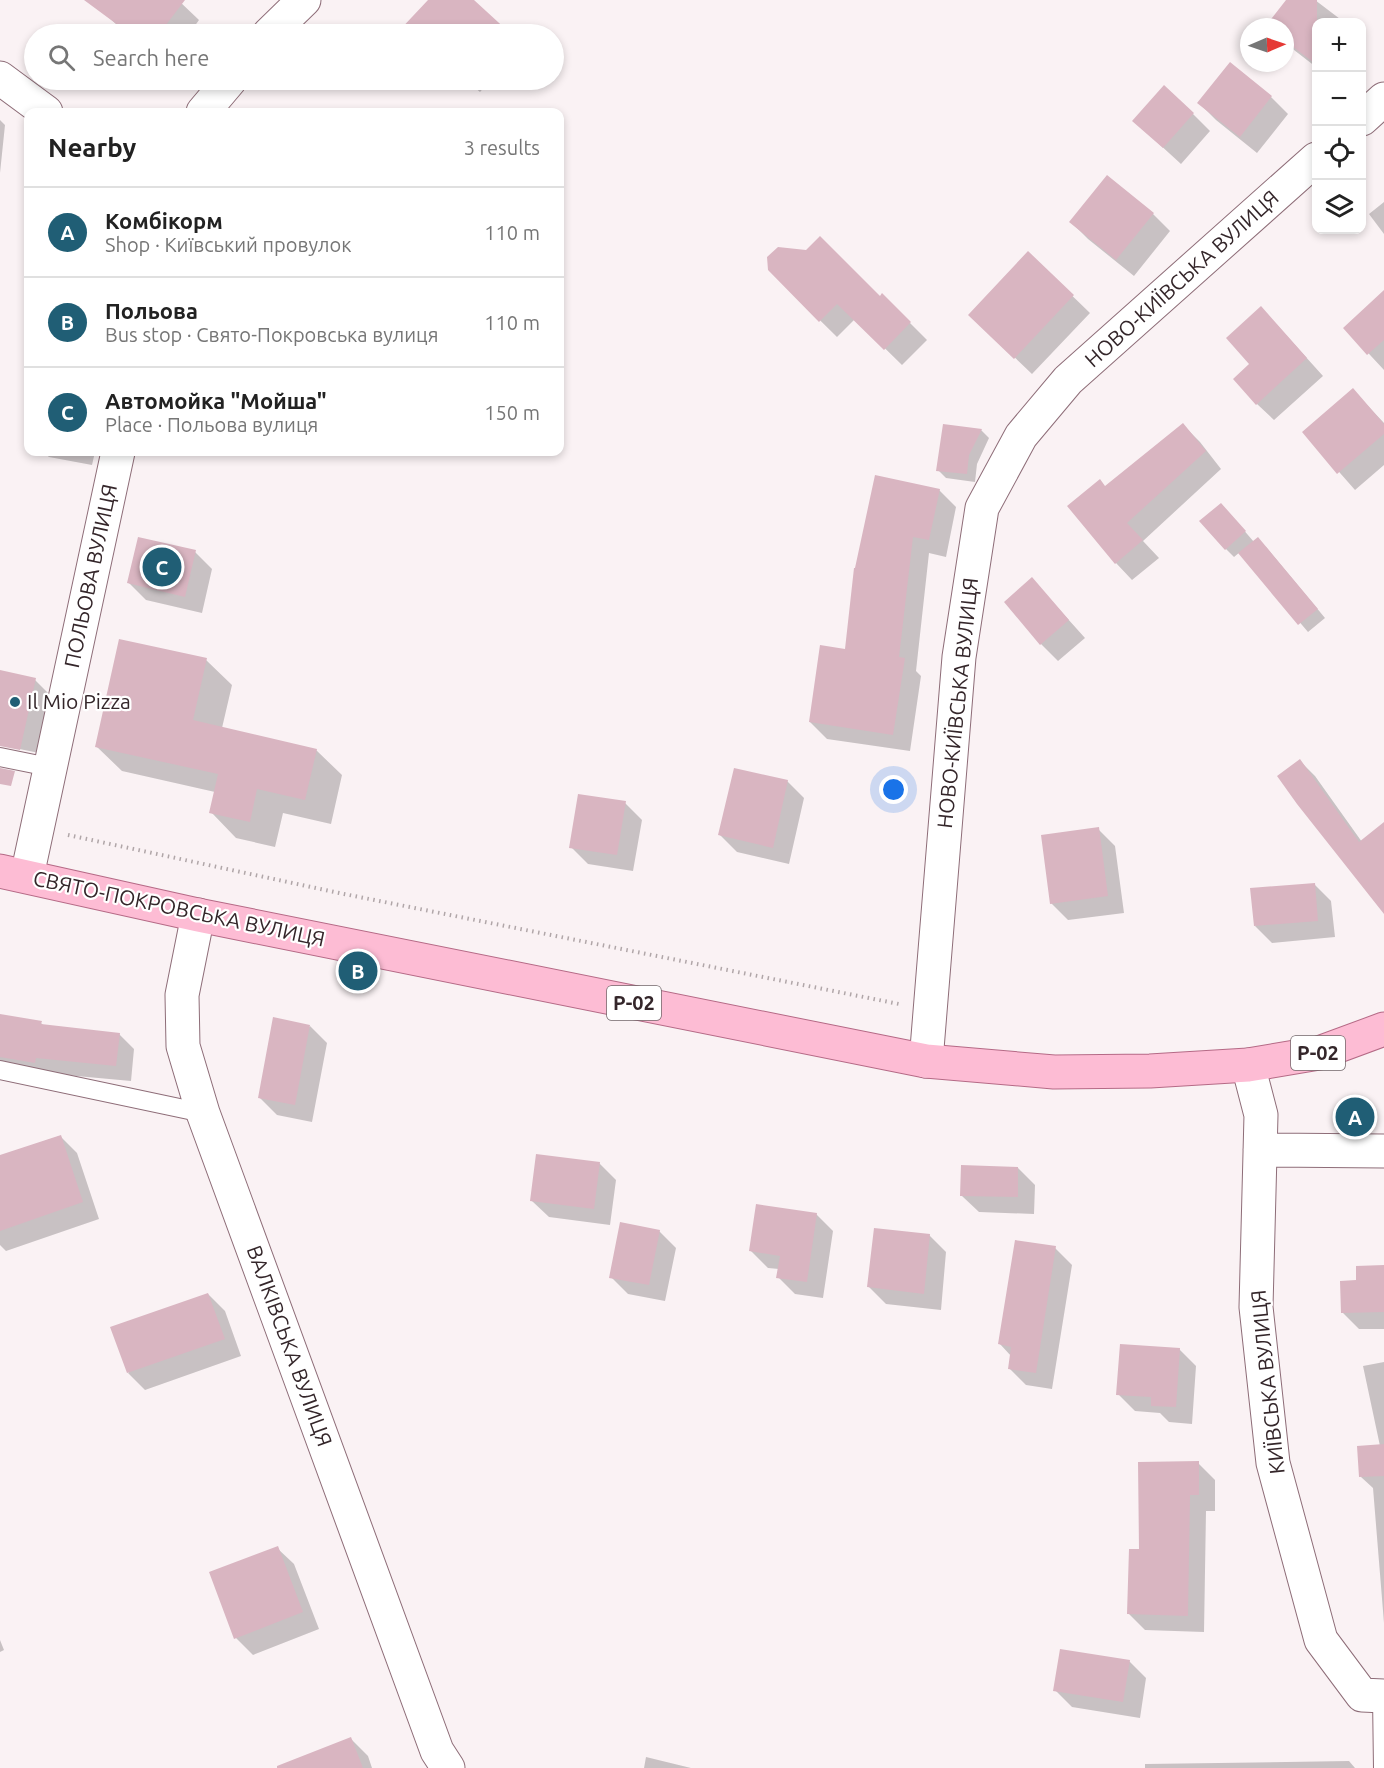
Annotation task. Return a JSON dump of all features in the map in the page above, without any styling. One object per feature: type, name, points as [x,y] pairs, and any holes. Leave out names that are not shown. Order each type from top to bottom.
[{"type":"main road","name":"СВЯТО-ПОКРОВСЬКА ВУЛИЦЯ","points":[[13,873],[198,915],[926,1061],[1054,1072],[1150,1071],[1248,1065],[1318,1053],[1384,1029]]},
{"type":"street","points":[[279,24],[304,0]]},
{"type":"street","points":[[0,78],[41,108]]},
{"type":"street","points":[[206,108],[222,90]]},
{"type":"street","points":[[1366,115],[1384,99]]},
{"type":"street","name":"НОВО-КИЇВСЬКА ВУЛИЦЯ","points":[[926,1061],[959,657],[982,508],[1021,436],[1068,380],[1312,163]]},
{"type":"street","name":"ПОЛЬОВА ВУЛИЦЯ","points":[[13,873],[36,828],[117,456]]},
{"type":"street","name":"ВАЛКІВСЬКА ВУЛИЦЯ","points":[[198,915],[182,995],[183,1046],[203,1113],[437,1751],[448,1768]]},
{"type":"street","name":"КИЇВСЬКА ВУЛИЦЯ","points":[[1248,1065],[1261,1115],[1256,1307],[1273,1464],[1322,1640],[1362,1695],[1383,1696]]},
{"type":"street","points":[[1260,1150],[1384,1151]]},
{"type":"lane","points":[[0,757],[49,767]]},
{"type":"lane","points":[[0,1070],[203,1113]]},
{"type":"lane","points":[[1383,1696],[1383,1768]]},
{"type":"path","points":[[36,828],[356,896],[929,1010]]},
{"type":"building","points":[[84,0],[185,0],[167,24],[116,24]]},
{"type":"building","points":[[428,0],[474,0],[500,24],[405,24]]},
{"type":"building","points":[[1286,0],[1317,0],[1317,18],[1312,18],[1312,61],[1294,48],[1294,18],[1272,18]]},
{"type":"building","points":[[1230,62],[1272,96],[1240,137],[1197,103]]},
{"type":"building","points":[[1164,85],[1194,113],[1163,148],[1132,121]]},
{"type":"building","points":[[1107,175],[1154,213],[1116,260],[1069,222]]},
{"type":"building","points":[[820,236],[880,296],[882,293],[911,322],[884,350],[837,304],[819,322],[768,270],[767,257],[778,247],[806,250]]},
{"type":"building","points":[[1028,251],[1074,295],[1014,359],[968,315]]},
{"type":"building","points":[[1384,290],[1384,340],[1367,355],[1343,328]]},
{"type":"building","points":[[1261,306],[1307,358],[1256,405],[1233,379],[1249,364],[1226,338]]},
{"type":"building","points":[[1353,388],[1384,424],[1384,434],[1337,474],[1302,432]]},
{"type":"building","points":[[1183,423],[1206,451],[1127,523],[1143,540],[1115,564],[1067,506],[1100,479],[1105,486]]},
{"type":"building","points":[[943,424],[982,429],[969,455],[967,474],[936,471]]},
{"type":"building","points":[[875,475],[940,489],[929,540],[913,537],[899,657],[905,658],[893,735],[809,722],[820,645],[845,649],[854,568]]},
{"type":"building","points":[[1221,503],[1246,531],[1225,550],[1199,521]]},
{"type":"building","points":[[138,537],[196,550],[185,597],[127,583]]},
{"type":"building","points":[[1258,537],[1318,609],[1298,625],[1238,553]]},
{"type":"building","points":[[1032,577],[1069,620],[1040,645],[1004,602]]},
{"type":"building","points":[[119,639],[207,658],[193,720],[317,749],[305,800],[257,789],[250,822],[209,813],[218,774],[95,747]]},
{"type":"building","points":[[0,670],[36,678],[20,750],[0,746]]},
{"type":"building","points":[[1300,759],[1359,842],[1384,822],[1384,914],[1277,776]]},
{"type":"building","points":[[0,768],[15,771],[11,786],[0,784]]},
{"type":"building","points":[[734,768],[788,780],[773,848],[718,835]]},
{"type":"building","points":[[578,794],[626,801],[617,855],[569,848]]},
{"type":"building","points":[[1099,827],[1108,896],[1050,904],[1041,835]]},
{"type":"building","points":[[1315,883],[1318,921],[1254,926],[1250,888]]},
{"type":"building","points":[[0,1014],[42,1021],[41,1024],[120,1033],[116,1066],[36,1058],[35,1063],[0,1057]]},
{"type":"building","points":[[273,1017],[310,1025],[295,1105],[258,1098]]},
{"type":"building","points":[[61,1135],[83,1202],[0,1231],[0,1155]]},
{"type":"building","points":[[536,1154],[600,1162],[594,1209],[530,1201]]},
{"type":"building","points":[[961,1165],[1018,1167],[1018,1197],[960,1196]]},
{"type":"building","points":[[756,1204],[817,1213],[807,1282],[776,1278],[780,1256],[749,1251]]},
{"type":"building","points":[[620,1222],[660,1230],[649,1285],[609,1278]]},
{"type":"building","points":[[874,1228],[930,1234],[924,1294],[867,1287]]},
{"type":"building","points":[[1015,1240],[1056,1246],[1036,1373],[1008,1369],[1011,1347],[998,1344]]},
{"type":"building","points":[[1384,1265],[1384,1312],[1341,1313],[1340,1281],[1356,1280],[1356,1266]]},
{"type":"building","points":[[208,1293],[225,1339],[127,1373],[110,1327]]},
{"type":"building","points":[[1120,1344],[1180,1348],[1176,1407],[1151,1406],[1151,1397],[1116,1395]]},
{"type":"building","points":[[1384,1444],[1384,1476],[1359,1477],[1357,1446]]},
{"type":"building","points":[[1199,1461],[1199,1495],[1190,1495],[1188,1616],[1127,1614],[1129,1549],[1139,1549],[1138,1462]]},
{"type":"building","points":[[278,1546],[303,1612],[234,1639],[209,1572]]},
{"type":"building","points":[[1060,1649],[1130,1660],[1123,1702],[1053,1691]]},
{"type":"building","points":[[351,1737],[363,1768],[277,1768],[277,1766]]},
{"type":"place","name":"Автомойка \"Мойша\"","points":[[162,567]]},
{"type":"place","name":"Il Mio Pizza","points":[[15,702]]},
{"type":"place","name":"Польова","points":[[358,971]]},
{"type":"place","name":"Комбікорм","points":[[1355,1117]]}]
